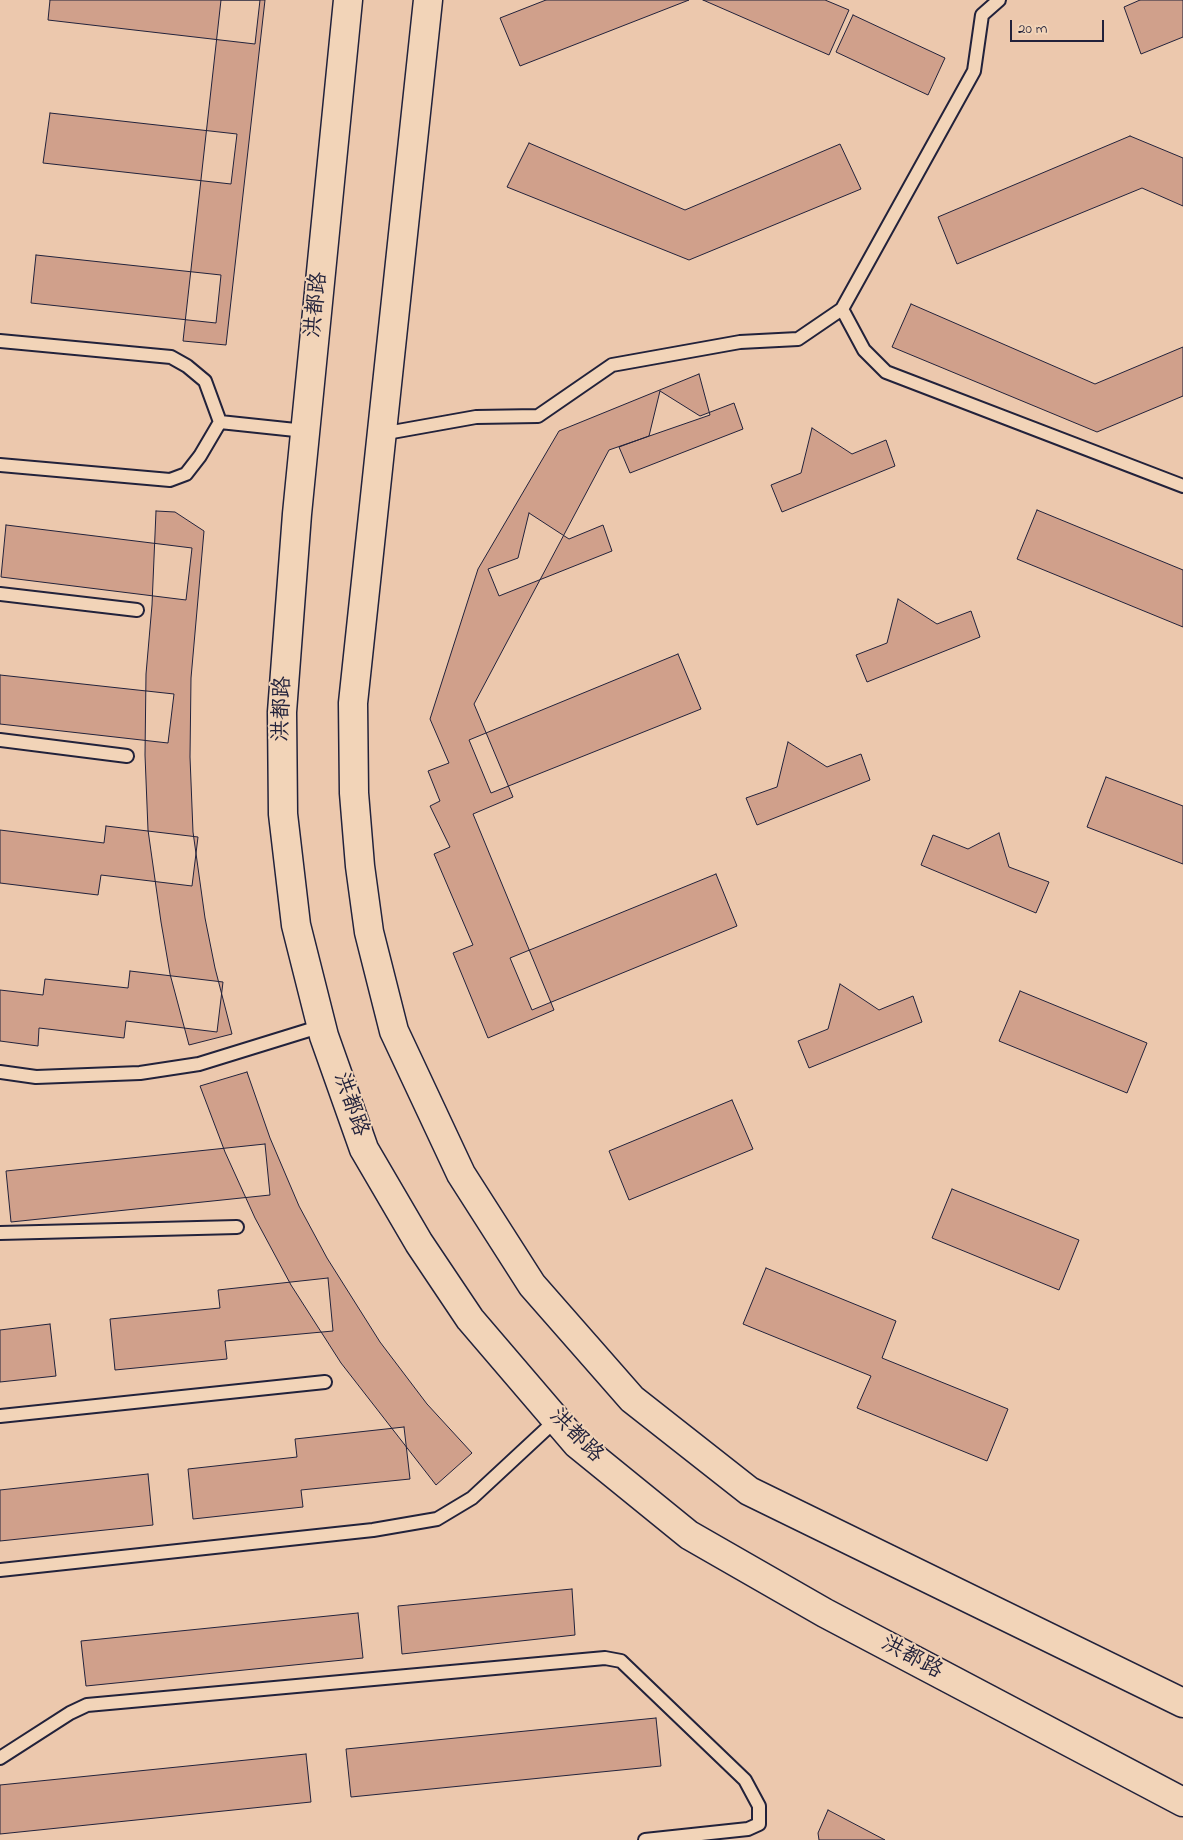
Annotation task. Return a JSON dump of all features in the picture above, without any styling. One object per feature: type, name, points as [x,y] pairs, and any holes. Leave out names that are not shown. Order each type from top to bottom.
[{"type":"main road","name":"洪都路","points":[[348,0],[297,514],[282,712],[283,814],[296,925],[322,1026],[364,1149],[419,1243],[470,1319],[577,1444],[689,1535],[825,1613],[1183,1802]]},
{"type":"main road","points":[[428,0],[353,703],[354,793],[360,866],[370,932],[394,1031],[461,1174],[532,1285],[632,1399],[749,1492],[1183,1703]]},
{"type":"lane","points":[[381,434],[476,417],[538,416],[612,365],[740,342],[798,339],[842,309],[974,71],[982,15],[999,0]]},
{"type":"lane","points":[[842,309],[864,350],[886,372],[1183,486]]},
{"type":"lane","points":[[0,341],[171,356],[205,381],[220,422]]},
{"type":"lane","points":[[220,422],[305,431]]},
{"type":"lane","points":[[0,465],[170,480],[186,474],[200,456],[220,422]]},
{"type":"lane","points":[[0,594],[137,610]]},
{"type":"lane","points":[[0,740],[127,756]]},
{"type":"lane","points":[[0,1072],[36,1077],[140,1073],[199,1064],[322,1026]]},
{"type":"lane","points":[[0,1233],[237,1227]]},
{"type":"lane","points":[[0,1416],[325,1382]]},
{"type":"lane","points":[[0,1570],[373,1530],[437,1519],[472,1498],[556,1420]]},
{"type":"lane","points":[[0,1758],[70,1713],[87,1706],[605,1658],[621,1661],[745,1780],[760,1806],[759,1824],[748,1829],[645,1840]]},
{"type":"building","points":[[50,0],[260,0],[255,44],[48,20]]},
{"type":"building","points":[[221,0],[265,0],[226,345],[183,341]]},
{"type":"building","points":[[546,0],[689,0],[520,66],[500,18]]},
{"type":"building","points":[[703,0],[825,0],[849,10],[829,55]]},
{"type":"building","points":[[1140,0],[1183,0],[1183,37],[1141,54],[1124,7]]},
{"type":"building","points":[[853,15],[945,58],[928,95],[836,52]]},
{"type":"building","points":[[50,113],[237,134],[231,184],[43,163]]},
{"type":"building","points":[[1130,136],[1183,158],[1183,206],[1142,188],[957,264],[938,217]]},
{"type":"building","points":[[529,143],[685,210],[840,144],[861,189],[689,260],[507,187]]},
{"type":"building","points":[[36,255],[221,275],[216,323],[31,303]]},
{"type":"building","points":[[911,304],[1095,384],[1183,347],[1183,396],[1097,432],[892,347]]},
{"type":"building","points":[[699,374],[710,415],[609,450],[474,704],[513,797],[473,814],[554,1010],[488,1038],[453,953],[473,945],[434,854],[450,847],[430,806],[440,801],[428,771],[449,763],[430,719],[478,569],[559,431]]},
{"type":"building","points":[[660,391],[700,416],[734,403],[743,429],[630,473],[619,447],[649,436]]},
{"type":"building","points":[[812,428],[852,454],[886,440],[895,466],[782,512],[771,485],[801,473]]},
{"type":"building","points":[[1037,510],[1183,570],[1183,627],[1017,559]]},
{"type":"building","points":[[156,511],[175,512],[204,531],[191,678],[190,757],[193,832],[205,918],[215,968],[232,1034],[189,1045],[170,974],[148,830],[145,755],[146,674],[152,605]]},
{"type":"building","points":[[529,513],[569,539],[603,525],[612,551],[499,596],[488,569],[518,558]]},
{"type":"building","points":[[6,525],[192,548],[186,600],[1,577]]},
{"type":"building","points":[[898,599],[937,624],[971,611],[980,637],[867,682],[856,655],[887,643]]},
{"type":"building","points":[[678,654],[701,709],[491,793],[469,740]]},
{"type":"building","points":[[0,675],[174,694],[168,743],[0,724]]},
{"type":"building","points":[[788,742],[827,767],[861,754],[870,780],[757,825],[746,798],[777,787]]},
{"type":"building","points":[[1106,777],[1183,806],[1183,864],[1087,827]]},
{"type":"building","points":[[106,826],[198,837],[192,886],[101,875],[98,895],[0,883],[0,830],[104,843]]},
{"type":"building","points":[[999,833],[1009,867],[1049,882],[1036,913],[921,865],[933,835],[968,849]]},
{"type":"building","points":[[716,874],[737,926],[532,1010],[510,958]]},
{"type":"building","points":[[130,971],[223,982],[217,1032],[126,1021],[124,1038],[39,1028],[38,1046],[0,1041],[0,990],[43,995],[45,979],[128,988]]},
{"type":"building","points":[[840,984],[879,1010],[913,996],[922,1022],[809,1068],[798,1041],[828,1029]]},
{"type":"building","points":[[1020,991],[1147,1043],[1127,1093],[999,1041]]},
{"type":"building","points":[[247,1072],[270,1138],[299,1206],[327,1258],[380,1342],[427,1404],[472,1453],[436,1485],[341,1363],[291,1285],[255,1218],[225,1152],[200,1086]]},
{"type":"building","points":[[732,1100],[753,1149],[629,1200],[609,1151]]},
{"type":"building","points":[[265,1144],[270,1195],[11,1222],[6,1171]]},
{"type":"building","points":[[952,1189],[1079,1240],[1059,1290],[932,1238]]},
{"type":"building","points":[[766,1268],[896,1321],[882,1358],[1008,1409],[987,1461],[857,1408],[871,1376],[743,1324]]},
{"type":"building","points":[[328,1278],[333,1331],[225,1341],[227,1359],[115,1370],[110,1319],[220,1308],[218,1290]]},
{"type":"building","points":[[50,1324],[56,1376],[0,1382],[0,1330]]},
{"type":"building","points":[[404,1427],[410,1479],[301,1490],[303,1507],[193,1519],[188,1469],[297,1457],[295,1439]]},
{"type":"building","points":[[148,1474],[153,1525],[0,1541],[0,1490]]},
{"type":"building","points":[[572,1589],[575,1635],[402,1654],[398,1606]]},
{"type":"building","points":[[358,1613],[363,1658],[86,1686],[81,1641]]},
{"type":"building","points":[[656,1718],[661,1766],[351,1797],[346,1749]]},
{"type":"building","points":[[306,1754],[311,1802],[0,1834],[0,1785]]},
{"type":"building","points":[[828,1810],[885,1840],[819,1840],[818,1833]]}]
